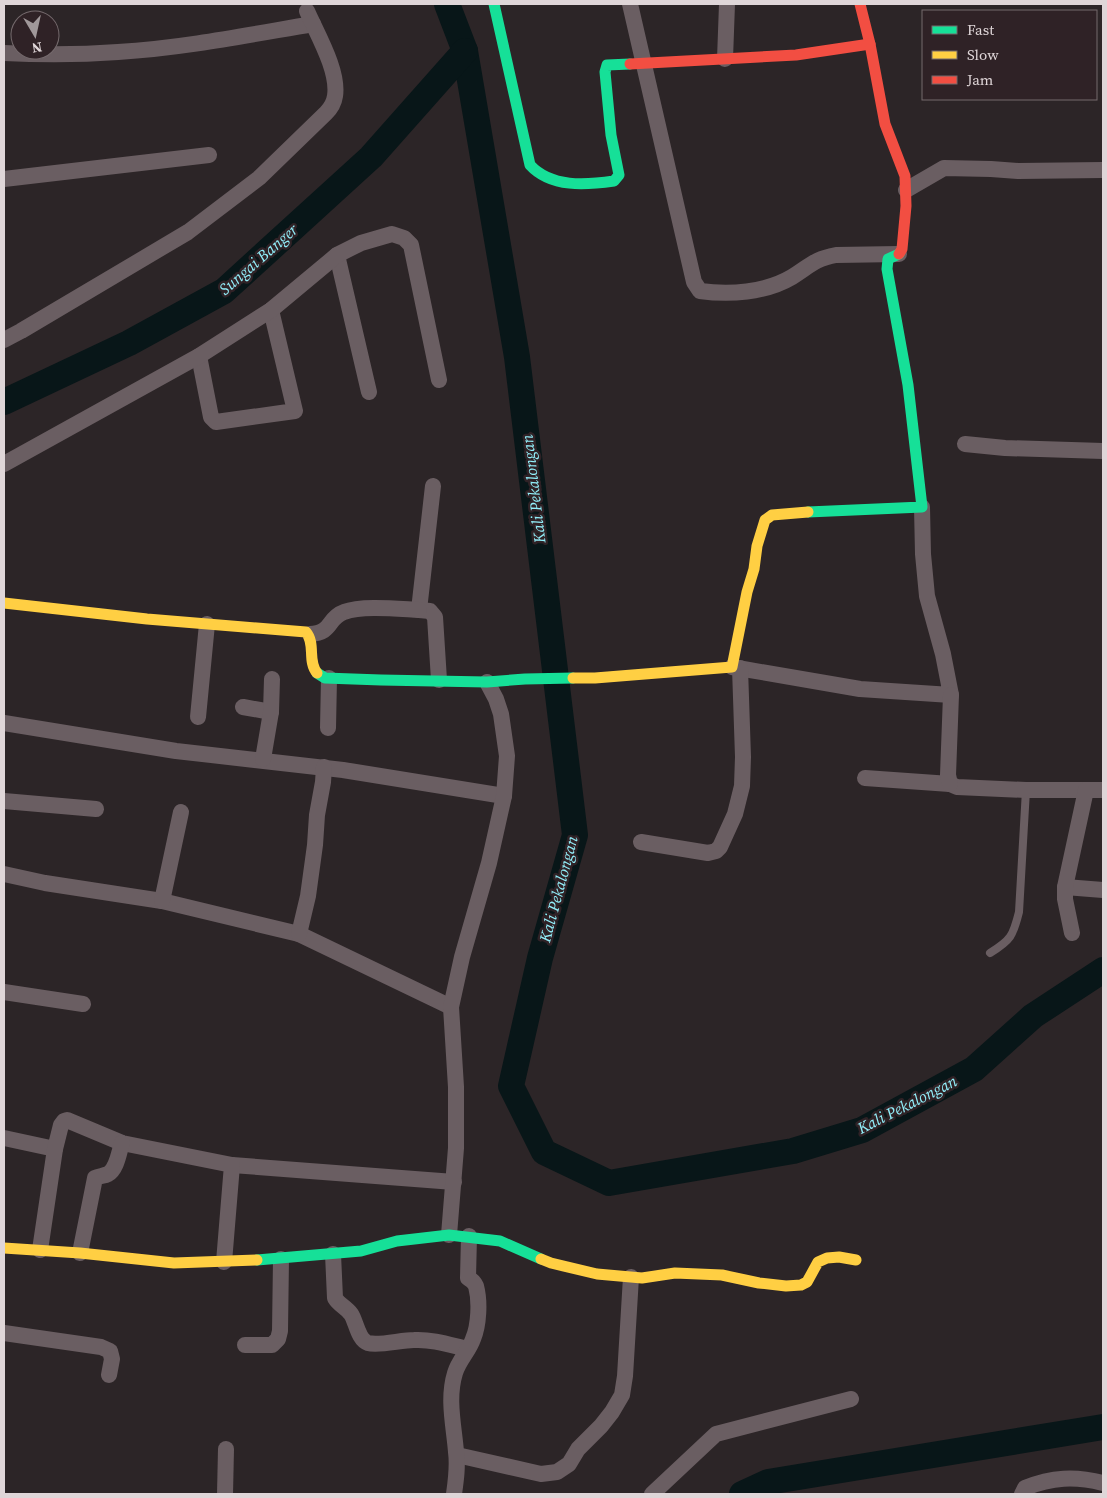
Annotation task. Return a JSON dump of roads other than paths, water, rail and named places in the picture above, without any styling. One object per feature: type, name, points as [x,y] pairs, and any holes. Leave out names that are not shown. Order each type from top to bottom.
[{"type":"street","points":[[494,4],[530,165],[534,172],[547,178],[571,184],[614,181],[618,178],[619,171],[611,134],[605,69],[610,65],[796,54],[870,44]]},
{"type":"street","points":[[630,4],[694,282],[700,291],[713,293],[741,292],[774,286],[792,277],[815,260],[831,255],[898,254]]},
{"type":"street","points":[[725,58],[727,4]]},
{"type":"street","points":[[860,4],[870,44],[885,124],[905,176],[906,206],[902,249],[888,260],[887,269],[908,385],[922,507],[923,554],[928,596],[951,695],[948,775],[950,784]]},
{"type":"street","points":[[4,53],[53,55],[127,52],[164,48],[310,17],[333,72],[336,86],[333,106],[259,178],[188,232],[21,332],[4,340]]},
{"type":"street","points":[[4,179],[209,155]]},
{"type":"street","points":[[906,190],[944,168],[991,168],[1018,171],[1103,170]]},
{"type":"street","points":[[4,464],[199,356],[271,310],[337,255],[361,243],[392,234],[404,238],[411,246],[439,380]]},
{"type":"street","points":[[337,255],[369,392]]},
{"type":"street","points":[[199,356],[211,417],[216,422],[295,411],[271,310]]},
{"type":"street","points":[[965,444],[1005,448],[1103,451]]},
{"type":"street","points":[[419,610],[433,486]]},
{"type":"street","points":[[641,842],[708,853],[716,851],[720,847],[735,814],[742,786],[743,757],[736,668],[747,592],[765,520],[772,515],[787,513],[922,507]]},
{"type":"street","points":[[4,603],[147,619],[302,631],[310,634],[320,634],[334,619],[344,612],[362,609],[430,611],[435,617],[436,660],[439,680]]},
{"type":"street","points":[[198,717],[207,624]]},
{"type":"street","points":[[310,634],[311,659],[314,669],[318,676],[329,678],[487,682],[525,679],[595,678],[736,668],[860,689],[951,695]]},
{"type":"street","points":[[328,728],[329,678]]},
{"type":"street","points":[[263,760],[271,712],[272,679]]},
{"type":"street","points":[[449,1235],[456,1148],[456,1087],[451,1007],[462,957],[489,863],[504,796],[507,756],[501,714],[487,682]]},
{"type":"street","points":[[242,706],[271,712]]},
{"type":"street","points":[[4,723],[176,751],[324,767],[504,796]]},
{"type":"street","points":[[299,934],[310,879],[324,767]]},
{"type":"street","points":[[865,778],[950,784],[957,788],[1103,790]]},
{"type":"street","points":[[1072,933],[1065,899],[1065,887],[1086,790]]},
{"type":"street","points":[[4,800],[96,809]]},
{"type":"street","points":[[162,901],[181,812]]},
{"type":"street","points":[[4,874],[44,883],[162,901],[299,934],[451,1007]]},
{"type":"street","points":[[1065,887],[1103,890]]},
{"type":"street","points":[[4,992],[83,1004]]},
{"type":"street","points":[[40,1250],[55,1149],[61,1125],[64,1121],[68,1120],[122,1143],[232,1165],[454,1182]]},
{"type":"street","points":[[4,1138],[55,1149]]},
{"type":"street","points":[[80,1252],[95,1178],[106,1175],[111,1171],[122,1143]]},
{"type":"street","points":[[224,1262],[232,1165]]},
{"type":"street","points":[[4,1248],[80,1252],[174,1263],[224,1262],[361,1251],[397,1241],[449,1235],[500,1241],[551,1263],[597,1274],[642,1278],[675,1273],[713,1274],[759,1283],[795,1286],[807,1282],[818,1262],[827,1258],[839,1257],[856,1260]]},
{"type":"street","points":[[454,1494],[456,1454],[451,1394],[458,1363],[473,1340],[477,1308],[476,1287],[474,1282],[468,1278],[469,1236]]},
{"type":"street","points":[[333,1254],[335,1298],[338,1304],[349,1312],[356,1321],[363,1340],[368,1343],[433,1340],[467,1349]]},
{"type":"street","points":[[245,1345],[272,1345],[278,1339],[280,1331],[280,1259]]},
{"type":"street","points":[[456,1454],[541,1474],[557,1472],[569,1464],[578,1449],[612,1412],[622,1395],[625,1376],[631,1277]]},
{"type":"street","points":[[4,1333],[100,1347],[110,1351],[112,1359],[109,1375]]},
{"type":"street","points":[[652,1494],[716,1434],[850,1399]]},
{"type":"street","points":[[226,1449],[226,1494]]},
{"type":"street","points":[[1022,1494],[1025,1488],[1062,1478],[1086,1479],[1103,1484]]},
{"type":"lane","points":[[990,953],[1006,944],[1011,936],[1019,912],[1026,790]]},
{"type":"waterway","name":"Kali Pekalongan","points":[[447,4],[465,51],[517,357],[575,835],[540,958],[511,1086],[544,1152],[609,1183],[793,1151],[862,1130],[974,1069],[1033,1016],[1103,970]]},
{"type":"waterway","name":"Sungai Banger","points":[[4,402],[129,343],[224,291],[371,157],[465,51]]},
{"type":"waterway","name":"Kali Pekalongan","points":[[742,1494],[768,1482],[1103,1427]]}]
